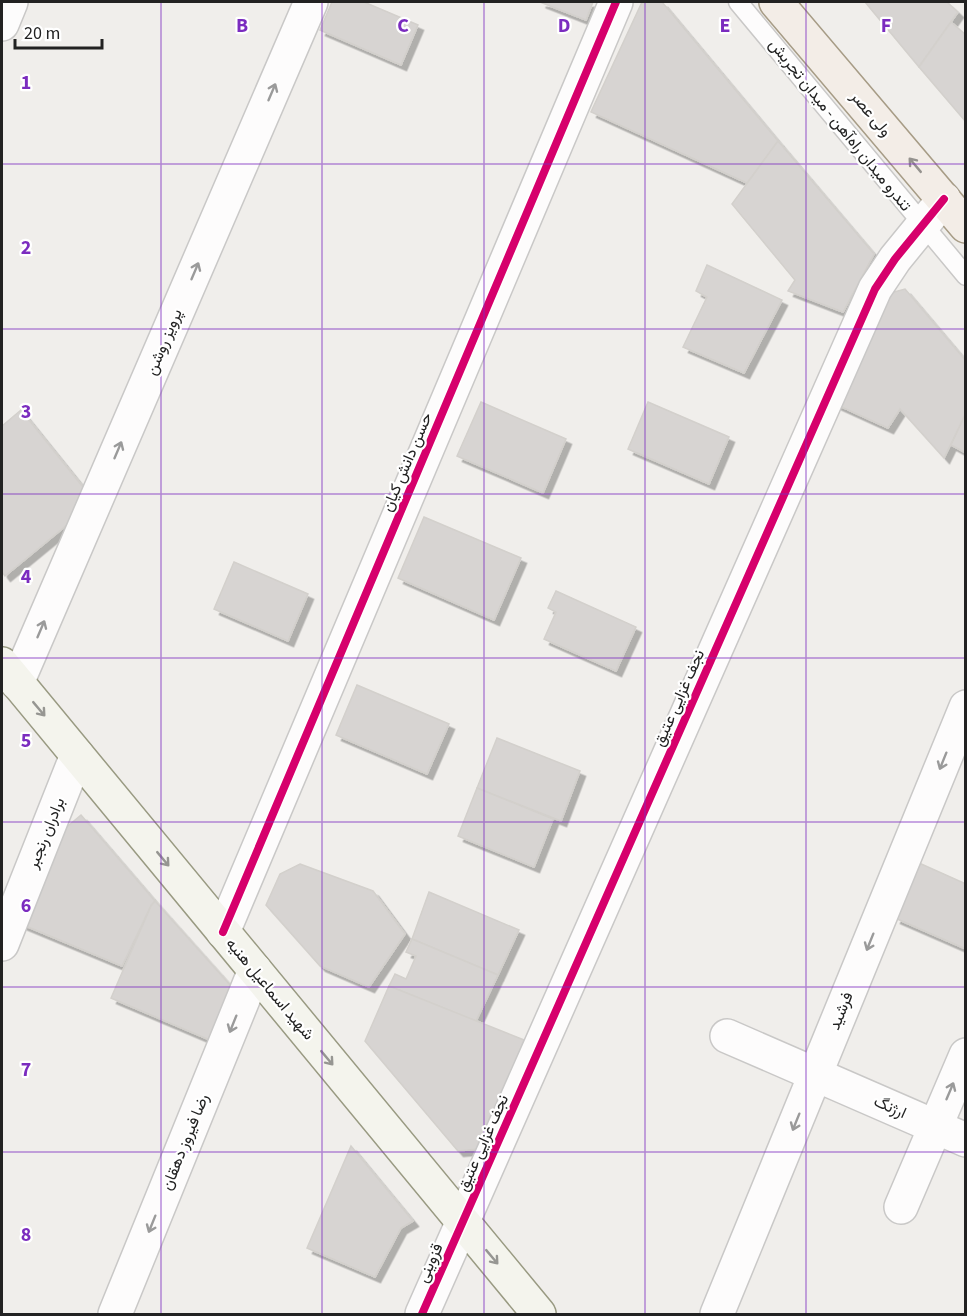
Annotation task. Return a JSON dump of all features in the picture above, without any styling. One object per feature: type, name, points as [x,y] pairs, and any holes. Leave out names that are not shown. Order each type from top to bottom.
[{"type":"main road","name":"ولی عصر","points":[[782,4],[958,212]]},
{"type":"main road","name":"شهید اسماعیل هنیه","points":[[10,673],[539,1314]]},
{"type":"street","points":[[2,24],[11,2]]},
{"type":"street","name":"پرویز روشن","points":[[10,673],[311,2]]},
{"type":"street","name":"حسن دانش کیان","points":[[223,932],[616,2]]},
{"type":"street","name":"نجف غزایی عتیق","points":[[462,1222],[875,289],[922,225],[958,212]]},
{"type":"street","name":"فرشید","points":[[717,1314],[966,707]]},
{"type":"street","name":"برادران رنجبر","points":[[2,944],[77,755]]},
{"type":"street","name":"رضا فیروز دهقان","points":[[115,1314],[255,970]]},
{"type":"street","name":"ارژنگ","points":[[727,1036],[966,1140]]},
{"type":"street","points":[[901,1207],[966,1055]]},
{"type":"street","name":"قزوینی","points":[[422,1314],[462,1222]]},
{"type":"lane","name":"تندرو میدان راه‌آهن - میدان تجریش","points":[[738,2],[966,276]]},
{"type":"building","points":[[332,2],[364,2],[418,25],[401,65],[320,30]]},
{"type":"building","points":[[540,2],[593,2],[586,20]]},
{"type":"building","points":[[642,2],[662,2],[778,141],[747,183],[591,112]]},
{"type":"building","points":[[865,2],[947,2],[958,12],[919,67]]},
{"type":"building","points":[[951,22],[966,35],[966,122],[919,67]]},
{"type":"building","points":[[778,141],[874,254],[843,312],[788,291],[795,280],[732,204]]},
{"type":"building","points":[[707,265],[782,300],[744,373],[683,347],[707,297],[696,291]]},
{"type":"building","points":[[905,289],[966,361],[966,413],[944,458],[900,409],[888,428],[835,404],[887,294]]},
{"type":"building","points":[[481,402],[566,439],[543,493],[457,456]]},
{"type":"building","points":[[648,402],[729,437],[709,484],[628,449]]},
{"type":"building","points":[[21,410],[95,502],[5,576],[2,572],[2,426]]},
{"type":"building","points":[[966,413],[966,453],[951,445]]},
{"type":"building","points":[[424,517],[521,558],[494,620],[398,578]]},
{"type":"building","points":[[234,562],[308,594],[288,641],[214,609]]},
{"type":"building","points":[[556,591],[636,627],[616,671],[544,639],[556,612],[548,608]]},
{"type":"building","points":[[357,685],[449,724],[427,774],[336,735]]},
{"type":"building","points":[[497,738],[580,771],[561,821],[477,788]]},
{"type":"building","points":[[477,788],[553,819],[534,867],[458,836]]},
{"type":"building","points":[[81,815],[155,901],[122,966],[21,924],[62,831]]},
{"type":"building","points":[[919,863],[966,884],[966,949],[895,918]]},
{"type":"building","points":[[300,864],[373,891],[405,934],[369,987],[320,966],[266,905],[280,874]]},
{"type":"building","points":[[429,892],[519,930],[498,975],[412,939]]},
{"type":"building","points":[[155,901],[239,995],[217,1043],[111,998]]},
{"type":"building","points":[[412,939],[498,975],[476,1021],[389,986],[395,974],[406,979],[416,956],[406,952]]},
{"type":"building","points":[[389,986],[524,1040],[479,1149],[458,1151],[365,1041]]},
{"type":"building","points":[[351,1146],[413,1221],[401,1228],[375,1277],[307,1248]]},
{"type":"cycle path","points":[[223,932],[616,2]]},
{"type":"cycle path","points":[[422,1314],[875,289],[895,259],[944,199]]}]
